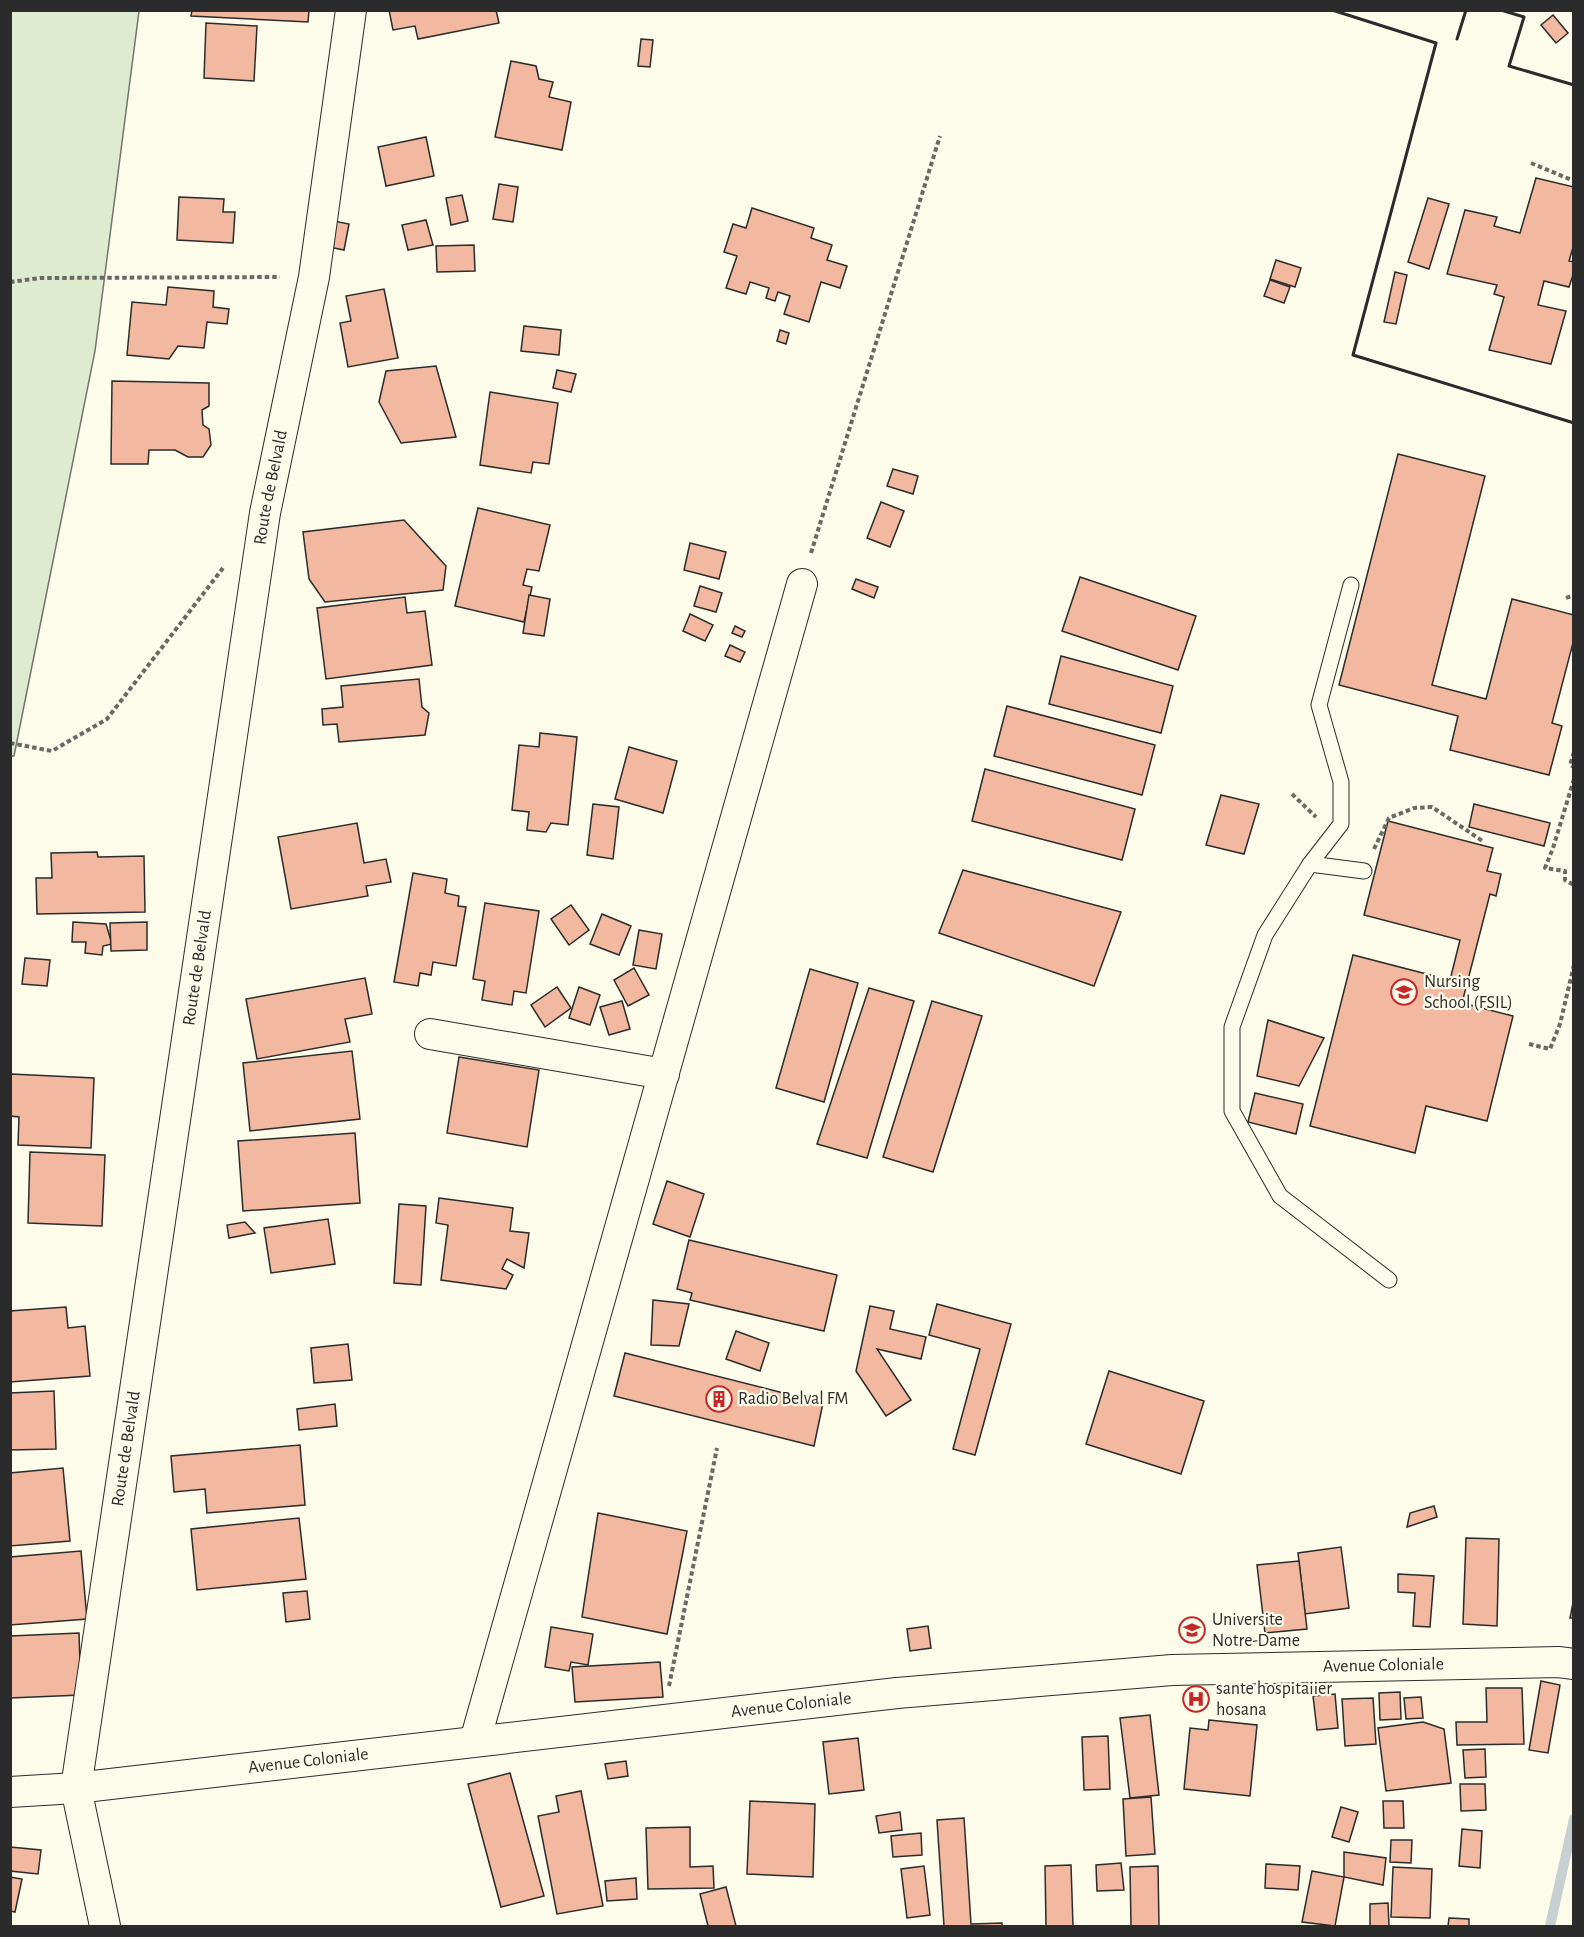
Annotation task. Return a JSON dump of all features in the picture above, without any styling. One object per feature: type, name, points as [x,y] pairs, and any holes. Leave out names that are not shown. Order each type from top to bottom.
[{"type":"street","name":"Route de Belvald","points":[[105,1926],[76,1788],[265,513],[314,277],[351,10]]},
{"type":"street","points":[[475,1740],[802,584]]},
{"type":"street","points":[[430,1034],[664,1074]]},
{"type":"street","name":"Avenue Coloniale","points":[[10,1792],[76,1788],[475,1740],[897,1693],[1172,1670],[1566,1663]]},
{"type":"lane","points":[[1351,585],[1319,705],[1341,782],[1341,824],[1310,864],[1264,935],[1232,1027],[1232,1111],[1280,1196],[1389,1280]]},
{"type":"lane","points":[[1310,864],[1364,871]]},
{"type":"path","points":[[802,584],[940,135]]},
{"type":"path","points":[[1531,163],[1574,181]]},
{"type":"path","points":[[10,282],[40,278],[314,277]]},
{"type":"path","points":[[10,743],[52,751],[107,719],[229,560]]},
{"type":"path","points":[[1566,598],[1574,595]]},
{"type":"path","points":[[1574,752],[1570,765],[1574,766]]},
{"type":"path","points":[[1574,779],[1545,867],[1565,871],[1565,880],[1574,885]]},
{"type":"path","points":[[1364,871],[1389,818],[1414,808],[1432,807],[1484,842]]},
{"type":"path","points":[[1529,1044],[1550,1049],[1560,1024],[1574,965]]},
{"type":"path","points":[[663,1719],[717,1448]]},
{"type":"green space","points":[[11,10],[139,11],[95,351],[14,756],[10,756]]},
{"type":"building","points":[[192,10],[309,10],[308,22],[191,16]]},
{"type":"building","points":[[389,10],[496,10],[499,23],[418,39],[415,26],[393,30]]},
{"type":"building","points":[[1553,15],[1568,33],[1556,43],[1541,25]]},
{"type":"building","points":[[206,23],[257,26],[254,81],[204,78]]},
{"type":"building","points":[[641,39],[653,40],[650,67],[638,66]]},
{"type":"building","points":[[511,61],[536,66],[539,79],[553,82],[549,97],[571,102],[562,150],[495,137]]},
{"type":"building","points":[[426,137],[434,176],[386,186],[378,147]]},
{"type":"building","points":[[1536,178],[1574,187],[1574,244],[1569,261],[1574,262],[1574,272],[1569,287],[1544,281],[1538,305],[1566,311],[1551,364],[1489,350],[1504,297],[1494,294],[1497,285],[1447,274],[1465,210],[1497,217],[1494,226],[1520,233]]},
{"type":"building","points":[[499,184],[518,187],[513,222],[493,219]]},
{"type":"building","points":[[462,195],[468,221],[451,225],[446,198]]},
{"type":"building","points":[[179,197],[224,199],[223,212],[235,212],[233,243],[177,240]]},
{"type":"building","points":[[1428,198],[1449,204],[1429,269],[1408,262]]},
{"type":"building","points":[[752,208],[814,228],[811,238],[832,245],[827,260],[847,266],[840,288],[821,282],[809,322],[784,314],[790,296],[778,292],[775,301],[766,298],[769,288],[750,282],[746,294],[726,288],[737,256],[724,252],[733,224],[746,228]]},
{"type":"building","points":[[329,220],[349,224],[344,250],[324,246]]},
{"type":"building","points":[[426,220],[433,245],[408,250],[402,225]]},
{"type":"building","points":[[474,245],[475,271],[437,272],[436,246]]},
{"type":"building","points":[[1276,260],[1301,268],[1295,287],[1270,279]]},
{"type":"building","points":[[1395,272],[1407,275],[1396,324],[1384,322]]},
{"type":"building","points":[[1270,280],[1290,287],[1284,303],[1264,296]]},
{"type":"building","points":[[168,287],[214,291],[213,307],[229,309],[227,324],[207,322],[204,348],[178,346],[169,359],[127,355],[132,302],[166,305]]},
{"type":"building","points":[[384,289],[398,358],[348,367],[340,323],[351,321],[346,296]]},
{"type":"building","points":[[524,326],[561,330],[559,355],[521,351]]},
{"type":"building","points":[[780,330],[789,333],[786,344],[777,341]]},
{"type":"building","points":[[436,366],[456,437],[401,443],[379,402],[386,371]]},
{"type":"building","points":[[557,370],[576,374],[571,392],[553,388]]},
{"type":"building","points":[[112,381],[209,383],[209,406],[202,410],[203,425],[209,429],[211,445],[203,457],[188,457],[175,450],[149,450],[148,464],[111,464]]},
{"type":"building","points":[[490,392],[558,403],[549,464],[533,462],[531,473],[480,465]]},
{"type":"building","points":[[1398,454],[1485,476],[1432,685],[1486,699],[1512,599],[1574,615],[1574,639],[1552,723],[1562,726],[1549,775],[1450,750],[1458,716],[1339,685]]},
{"type":"building","points":[[893,469],[918,476],[913,494],[887,486]]},
{"type":"building","points":[[881,502],[904,511],[890,547],[867,538]]},
{"type":"building","points":[[478,508],[550,525],[539,571],[527,569],[523,585],[532,587],[524,622],[455,606]]},
{"type":"building","points":[[404,520],[446,566],[443,590],[325,602],[309,579],[303,532]]},
{"type":"building","points":[[690,543],[726,552],[719,579],[684,570]]},
{"type":"building","points":[[1080,577],[1196,616],[1178,670],[1062,631]]},
{"type":"building","points":[[856,579],[878,587],[874,598],[852,589]]},
{"type":"building","points":[[700,586],[722,593],[716,612],[694,606]]},
{"type":"building","points":[[529,595],[550,599],[544,636],[523,633]]},
{"type":"building","points":[[405,597],[407,613],[425,611],[432,665],[326,679],[317,608]]},
{"type":"building","points":[[690,614],[713,625],[705,641],[683,631]]},
{"type":"building","points":[[735,626],[745,631],[742,637],[732,633]]},
{"type":"building","points":[[730,645],[745,652],[740,662],[725,656]]},
{"type":"building","points":[[1061,656],[1173,686],[1161,733],[1049,704]]},
{"type":"building","points":[[419,679],[422,707],[429,713],[425,735],[339,742],[337,724],[323,725],[322,709],[343,707],[341,686]]},
{"type":"building","points":[[1007,706],[1155,745],[1142,795],[994,756]]},
{"type":"building","points":[[540,733],[577,737],[568,825],[551,823],[546,832],[527,830],[529,812],[512,810],[519,745],[539,747]]},
{"type":"building","points":[[629,747],[677,761],[663,813],[615,799]]},
{"type":"building","points":[[985,769],[1135,809],[1122,860],[972,821]]},
{"type":"building","points":[[1221,795],[1259,804],[1244,854],[1206,845]]},
{"type":"building","points":[[593,804],[619,807],[613,859],[587,855]]},
{"type":"building","points":[[1474,804],[1550,823],[1544,846],[1469,827]]},
{"type":"building","name":"Nursing School (FSIL)","points":[[1388,821],[1493,848],[1487,871],[1501,874],[1496,896],[1490,894],[1462,1003],[1513,1016],[1487,1121],[1426,1106],[1415,1153],[1310,1126],[1353,955],[1450,980],[1460,940],[1364,915]]},
{"type":"building","points":[[357,823],[364,863],[386,859],[391,882],[366,886],[368,896],[291,909],[278,837]]},
{"type":"building","points":[[97,852],[98,857],[144,856],[145,912],[37,914],[36,878],[52,878],[51,853]]},
{"type":"building","points":[[963,870],[1121,912],[1094,986],[939,933]]},
{"type":"building","points":[[413,873],[447,879],[445,893],[459,896],[458,906],[466,907],[456,966],[433,962],[431,975],[420,973],[418,986],[394,982]]},
{"type":"building","points":[[485,903],[539,911],[526,993],[514,991],[512,1005],[482,1000],[485,981],[473,979]]},
{"type":"building","points":[[571,905],[589,930],[569,945],[551,919]]},
{"type":"building","points":[[602,914],[631,926],[619,955],[590,944]]},
{"type":"building","points":[[73,922],[106,924],[112,944],[103,946],[102,955],[85,953],[86,942],[72,942]]},
{"type":"building","points":[[147,922],[147,950],[111,951],[110,923]]},
{"type":"building","points":[[639,930],[662,934],[656,969],[633,965]]},
{"type":"building","points":[[25,958],[50,960],[47,986],[22,984]]},
{"type":"building","points":[[634,968],[649,995],[628,1006],[614,980]]},
{"type":"building","points":[[810,969],[858,983],[824,1102],[776,1088]]},
{"type":"building","points":[[365,978],[372,1014],[345,1019],[350,1042],[257,1059],[246,999]]},
{"type":"building","points":[[557,987],[571,1008],[545,1027],[531,1005]]},
{"type":"building","points":[[579,987],[600,995],[590,1025],[569,1018]]},
{"type":"building","points":[[869,988],[914,1001],[867,1158],[817,1144]]},
{"type":"building","points":[[622,1001],[630,1029],[609,1035],[600,1007]]},
{"type":"building","points":[[932,1001],[982,1016],[933,1172],[883,1157]]},
{"type":"building","points":[[1268,1020],[1324,1038],[1299,1086],[1257,1076]]},
{"type":"building","points":[[352,1051],[360,1119],[250,1131],[243,1063]]},
{"type":"building","points":[[459,1057],[539,1070],[527,1147],[447,1133]]},
{"type":"building","points":[[11,1074],[94,1078],[91,1148],[18,1145],[19,1117],[10,1116]]},
{"type":"building","points":[[1255,1093],[1303,1104],[1296,1134],[1248,1122]]},
{"type":"building","points":[[355,1133],[360,1203],[243,1211],[238,1141]]},
{"type":"building","points":[[30,1152],[105,1155],[102,1226],[28,1223]]},
{"type":"building","points":[[667,1181],[704,1194],[690,1237],[653,1224]]},
{"type":"building","points":[[439,1198],[513,1208],[510,1231],[529,1233],[524,1268],[507,1259],[502,1269],[513,1275],[506,1289],[441,1280],[448,1225],[436,1223]]},
{"type":"building","points":[[399,1204],[426,1206],[421,1285],[394,1283]]},
{"type":"building","points":[[328,1219],[335,1264],[271,1273],[264,1228]]},
{"type":"building","points":[[245,1222],[255,1233],[229,1238],[227,1225]]},
{"type":"building","points":[[689,1240],[837,1275],[824,1331],[690,1300],[692,1293],[677,1289]]},
{"type":"building","points":[[653,1300],[689,1304],[679,1346],[651,1345]]},
{"type":"building","points":[[937,1304],[1011,1324],[975,1455],[953,1449],[980,1349],[929,1335]]},
{"type":"building","points":[[870,1306],[894,1311],[890,1329],[926,1337],[921,1359],[877,1349],[911,1400],[886,1416],[856,1371]]},
{"type":"building","points":[[66,1307],[68,1328],[85,1326],[90,1376],[10,1382],[10,1311]]},
{"type":"building","points":[[736,1331],[769,1343],[760,1371],[726,1359]]},
{"type":"building","points":[[348,1344],[352,1380],[314,1383],[311,1348]]},
{"type":"building","name":"Radio Belval FM","points":[[625,1353],[823,1403],[814,1446],[614,1396]]},
{"type":"building","points":[[1109,1371],[1204,1401],[1181,1474],[1086,1444]]},
{"type":"building","points":[[54,1391],[56,1449],[10,1450],[10,1393]]},
{"type":"building","points":[[335,1404],[337,1426],[299,1430],[297,1409]]},
{"type":"building","points":[[300,1445],[305,1505],[207,1513],[205,1489],[174,1492],[171,1456]]},
{"type":"building","points":[[63,1468],[70,1541],[10,1546],[10,1473]]},
{"type":"building","points":[[1434,1506],[1437,1517],[1407,1527],[1410,1513]]},
{"type":"building","points":[[598,1513],[687,1531],[667,1634],[582,1617]]},
{"type":"building","points":[[299,1518],[306,1579],[197,1590],[191,1529]]},
{"type":"building","points":[[1466,1538],[1499,1539],[1497,1626],[1463,1624]]},
{"type":"building","points":[[1341,1547],[1349,1608],[1305,1614],[1298,1553]]},
{"type":"building","points":[[81,1551],[87,1619],[10,1625],[10,1557]]},
{"type":"building","points":[[1299,1561],[1307,1629],[1265,1633],[1257,1565]]},
{"type":"building","points":[[1398,1574],[1434,1576],[1430,1627],[1413,1626],[1415,1593],[1398,1592]]},
{"type":"building","points":[[307,1591],[310,1619],[286,1622],[283,1593]]},
{"type":"building","points":[[1574,1598],[1574,1618],[1570,1618]]},
{"type":"building","points":[[928,1626],[931,1648],[910,1651],[907,1629]]},
{"type":"building","points":[[551,1627],[593,1634],[588,1665],[571,1662],[569,1671],[545,1667]]},
{"type":"building","points":[[79,1633],[81,1695],[10,1698],[10,1636]]},
{"type":"building","points":[[660,1662],[663,1697],[575,1702],[572,1667]]},
{"type":"building","points":[[1541,1681],[1560,1685],[1548,1753],[1529,1750]]},
{"type":"building","points":[[1486,1688],[1522,1688],[1524,1744],[1457,1745],[1456,1722],[1487,1722]]},
{"type":"building","points":[[1400,1692],[1401,1719],[1380,1720],[1379,1693]]},
{"type":"building","points":[[1335,1694],[1338,1728],[1317,1730],[1313,1696]]},
{"type":"building","points":[[1421,1697],[1423,1718],[1406,1719],[1404,1698]]},
{"type":"building","points":[[1373,1698],[1376,1744],[1345,1746],[1342,1699]]},
{"type":"building","points":[[1150,1715],[1159,1795],[1130,1798],[1120,1718]]},
{"type":"building","points":[[1209,1720],[1257,1725],[1250,1796],[1184,1789],[1190,1728],[1208,1730]]},
{"type":"building","points":[[1423,1722],[1444,1729],[1451,1783],[1386,1791],[1378,1728]]},
{"type":"building","points":[[1108,1736],[1110,1789],[1084,1790],[1082,1737]]},
{"type":"building","points":[[858,1738],[864,1790],[829,1794],[823,1742]]},
{"type":"building","points":[[1485,1749],[1486,1777],[1465,1778],[1463,1750]]},
{"type":"building","points":[[626,1761],[628,1776],[608,1779],[605,1764]]},
{"type":"building","points":[[510,1773],[544,1896],[501,1907],[468,1784]]},
{"type":"building","points":[[1460,1784],[1485,1784],[1486,1810],[1461,1811]]},
{"type":"building","points":[[581,1791],[603,1906],[557,1914],[538,1816],[559,1812],[556,1796]]},
{"type":"building","points":[[1151,1797],[1155,1854],[1126,1856],[1123,1799]]},
{"type":"building","points":[[750,1801],[815,1804],[813,1877],[747,1874]]},
{"type":"building","points":[[1383,1801],[1403,1801],[1404,1828],[1384,1828]]},
{"type":"building","points":[[1341,1807],[1358,1812],[1349,1842],[1332,1837]]},
{"type":"building","points":[[900,1812],[902,1830],[879,1833],[876,1816]]},
{"type":"building","points":[[964,1818],[971,1924],[1002,1923],[1002,1926],[944,1926],[937,1820]]},
{"type":"building","points":[[690,1827],[690,1867],[713,1866],[714,1888],[648,1889],[646,1828]]},
{"type":"building","points":[[1462,1829],[1482,1831],[1480,1868],[1459,1866]]},
{"type":"building","points":[[921,1833],[922,1855],[893,1857],[891,1836]]},
{"type":"building","points":[[1391,1840],[1412,1840],[1411,1863],[1390,1862]]},
{"type":"building","points":[[10,1847],[41,1850],[38,1874],[10,1871]]},
{"type":"building","points":[[1344,1852],[1386,1858],[1383,1885],[1344,1877]]},
{"type":"building","points":[[1121,1863],[1124,1890],[1097,1891],[1096,1865]]},
{"type":"building","points":[[1266,1864],[1300,1866],[1298,1890],[1265,1888]]},
{"type":"building","points":[[1071,1865],[1073,1926],[1046,1926],[1045,1866]]},
{"type":"building","points":[[924,1866],[930,1915],[907,1918],[901,1869]]},
{"type":"building","points":[[1158,1866],[1159,1926],[1131,1926],[1130,1867]]},
{"type":"building","points":[[1393,1867],[1432,1869],[1430,1918],[1391,1917]]},
{"type":"building","points":[[1312,1871],[1344,1877],[1335,1926],[1302,1922]]},
{"type":"building","points":[[10,1877],[22,1879],[15,1912],[10,1911]]},
{"type":"building","points":[[636,1878],[637,1899],[607,1901],[605,1881]]},
{"type":"building","points":[[726,1887],[736,1926],[708,1926],[700,1894]]},
{"type":"building","points":[[1388,1903],[1389,1926],[1370,1926],[1370,1904]]},
{"type":"building","points":[[1449,1918],[1469,1919],[1469,1926],[1448,1926]]},
{"type":"waterway","points":[[1550,1926],[1574,1819]]},
{"type":"wall","points":[[1332,10],[1436,43],[1353,355],[1574,423]]},
{"type":"wall","points":[[1457,39],[1466,10]]},
{"type":"wall","points":[[1501,10],[1524,17],[1509,66],[1574,85]]},
{"type":"place","name":"Nursing School (FSIL)","points":[[1404,992]]},
{"type":"place","name":"Radio Belval FM","points":[[719,1399]]},
{"type":"place","name":"Universite Notre-Dame","points":[[1192,1630]]},
{"type":"place","name":"sante hospitaiier hosana","points":[[1196,1699]]}]
